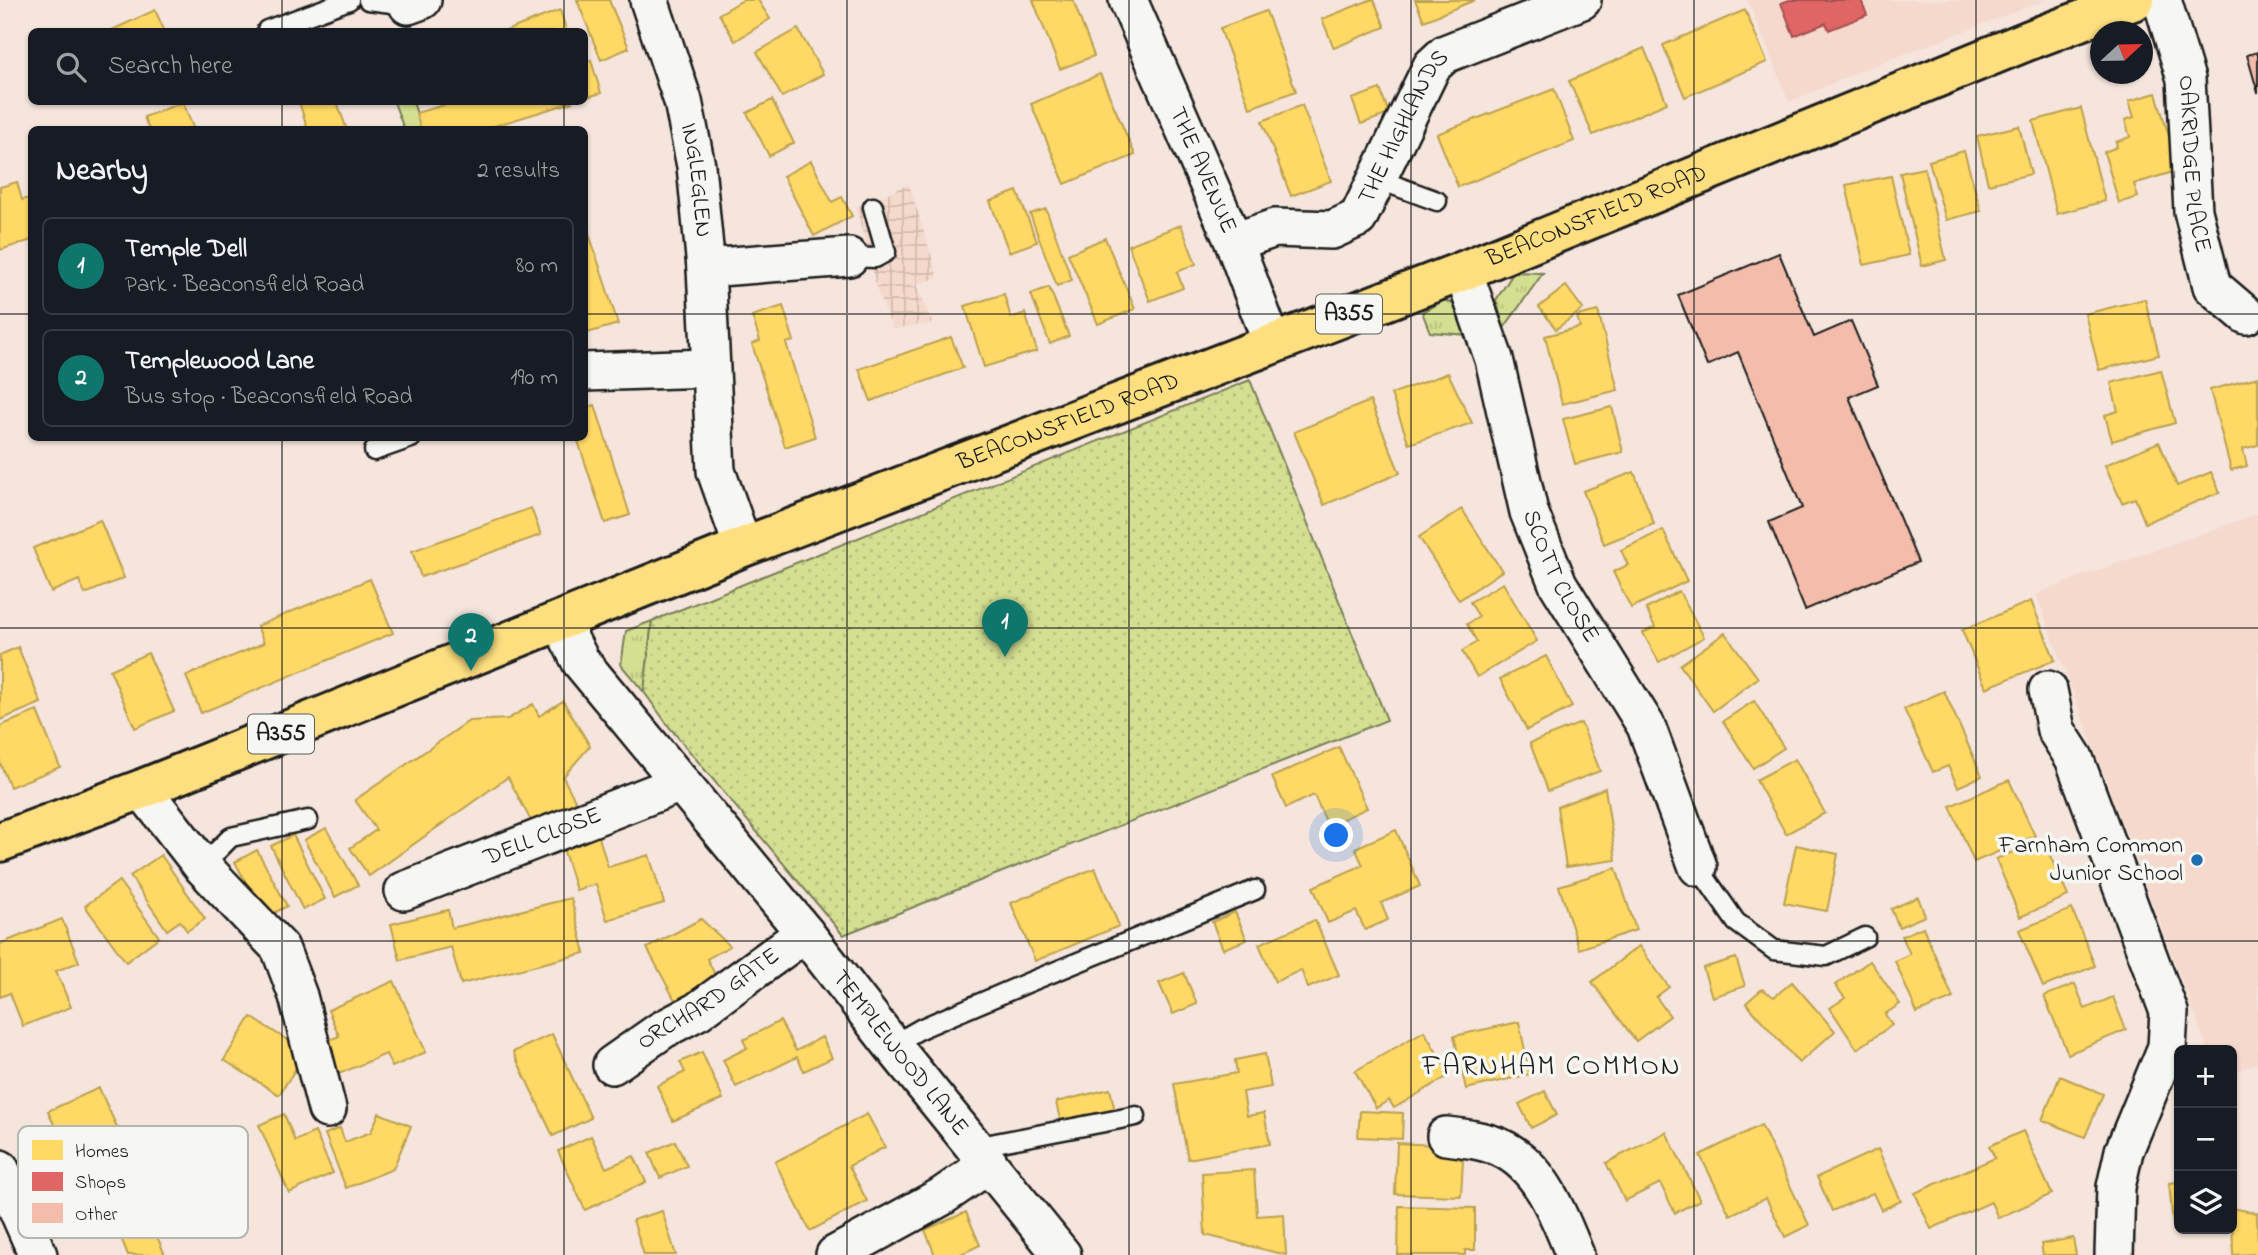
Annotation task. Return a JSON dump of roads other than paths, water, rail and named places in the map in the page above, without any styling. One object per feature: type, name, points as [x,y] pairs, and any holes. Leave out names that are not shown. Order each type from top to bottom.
[{"type":"main road","name":"BEACONSFIELD ROAD","points":[[0,842],[142,789],[743,547],[1463,271],[2027,41],[2135,0]]},
{"type":"street","name":"INGLEGLEN","points":[[649,0],[685,114],[696,166],[706,268],[716,471],[743,547]]},
{"type":"street","name":"THE AVENUE","points":[[1128,0],[1234,242],[1272,342]]},
{"type":"street","name":"THE HIGHLANDS","points":[[1234,242],[1275,228],[1332,230],[1358,218],[1432,66],[1445,54],[1582,0]]},
{"type":"street","name":"OAKRIDGE PLACE","points":[[2162,0],[2186,79],[2193,211],[2212,286],[2246,315]]},
{"type":"street","points":[[706,268],[849,257]]},
{"type":"street","name":"SCOTT CLOSE","points":[[1463,271],[1494,359],[1530,512],[1558,583],[1646,726],[1698,867]]},
{"type":"street","points":[[588,372],[710,368]]},
{"type":"street","name":"TEMPLEWOOD LANE","points":[[560,621],[581,662],[806,933],[892,1045],[1062,1255]]},
{"type":"street","points":[[2048,690],[2056,730],[2074,758],[2169,1012],[2167,1047],[2123,1151],[2116,1187],[2114,1255]]},
{"type":"street","name":"DELL CLOSE","points":[[404,891],[681,783]]},
{"type":"street","points":[[142,789],[202,866],[280,948],[298,996],[327,1109]]},
{"type":"street","name":"ORCHARD GATE","points":[[612,1065],[662,1030],[698,1011],[806,933]]},
{"type":"street","points":[[1446,1136],[1477,1140],[1500,1147],[1530,1170],[1554,1204],[1575,1255]]},
{"type":"street","points":[[835,1255],[941,1197],[982,1155]]},
{"type":"street","points":[[0,1169],[18,1210]]},
{"type":"street","points":[[30,1238],[38,1255]]},
{"type":"lane","points":[[272,28],[349,0]]},
{"type":"lane","points":[[368,0],[415,2]]},
{"type":"lane","points":[[1377,179],[1437,201]]},
{"type":"lane","points":[[849,257],[875,258],[886,252],[873,207]]},
{"type":"lane","points":[[374,451],[402,441]]},
{"type":"lane","points":[[202,866],[231,837],[307,820]]},
{"type":"lane","points":[[1698,867],[1736,922],[1774,950],[1826,956],[1865,937]]},
{"type":"lane","points":[[892,1045],[922,1028],[1027,983],[1255,890]]},
{"type":"lane","points":[[982,1155],[1136,1116]]},
{"type":"place","name":"Temple Dell","points":[[1005,657]]},
{"type":"place","name":"Templewood Lane","points":[[471,671]]},
{"type":"place","name":"Farnham Common Junior School","points":[[2197,860]]},
{"type":"district","name":"FARNHAM COMMON","points":[[1552,1067]]}]
